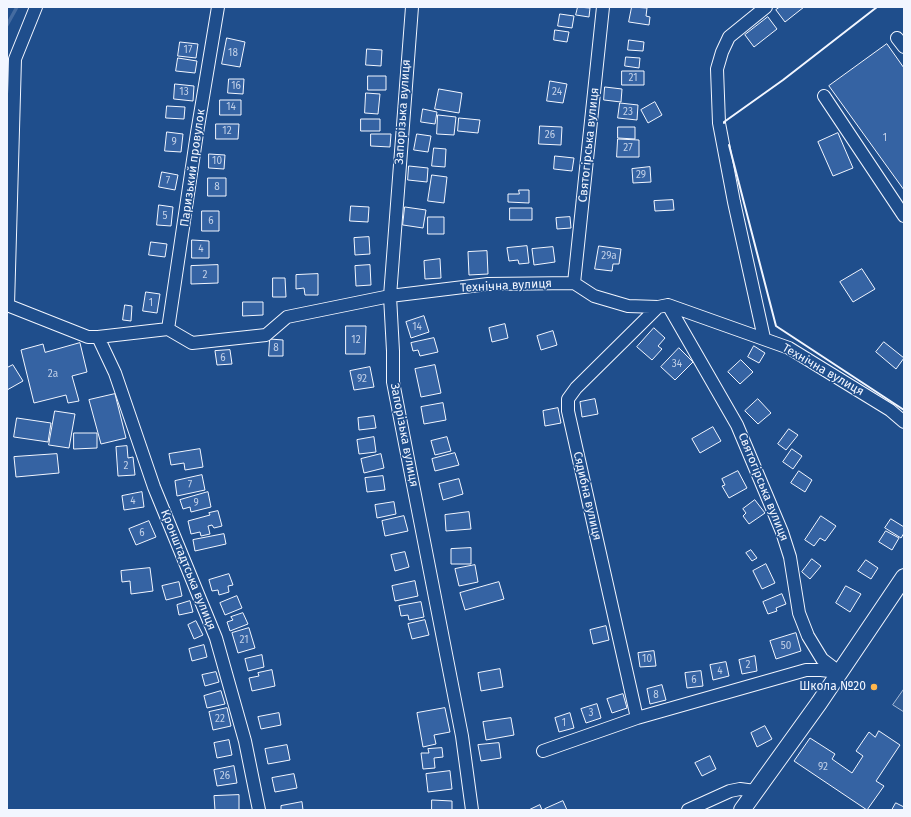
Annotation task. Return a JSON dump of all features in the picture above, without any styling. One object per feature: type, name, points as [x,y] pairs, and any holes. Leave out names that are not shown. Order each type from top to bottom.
[{"type":"main road","points":[[742,810],[904,577]]},
{"type":"street","points":[[36,7],[15,59],[8,305],[93,337],[168,329]]},
{"type":"street","name":"Паризький провулок","points":[[168,329],[197,133],[218,7]]},
{"type":"street","name":"Запорізька вулиця","points":[[412,7],[390,296],[393,382],[462,736],[472,810]]},
{"type":"street","name":"Святогірська вулиця","points":[[574,283],[603,7]]},
{"type":"street","points":[[764,338],[734,202],[720,123],[717,69],[722,52],[729,37],[766,7]]},
{"type":"street","points":[[824,96],[904,216]]},
{"type":"street","name":"Технічна вулиця","points":[[168,329],[192,344],[266,335],[287,317],[390,296],[488,284],[574,283],[594,296],[628,306],[663,306],[764,338],[789,348],[890,410],[904,422]]},
{"type":"street","name":"Святогірська вулиця","points":[[663,306],[740,432],[782,532],[788,551],[799,613],[808,636],[822,659],[839,672]]},
{"type":"street","name":"Сядибна вулиця","points":[[637,718],[568,411],[568,399],[576,388],[663,306]]},
{"type":"street","name":"Кронштадтська вулиця","points":[[93,337],[115,373],[154,487],[216,638],[245,741],[259,810]]},
{"type":"street","points":[[543,751],[637,718],[806,670],[839,672]]},
{"type":"street","points":[[688,810],[730,791],[740,789],[755,791]]},
{"type":"shaded area","points":[[904,689],[904,712],[893,705]]},
{"type":"building","points":[[578,7],[590,8],[589,17],[576,15]]},
{"type":"building","points":[[632,7],[647,8],[646,16],[650,17],[649,25],[629,22]]},
{"type":"building","points":[[780,7],[804,7],[785,22],[776,10]]},
{"type":"building","points":[[560,14],[574,16],[572,28],[558,26]]},
{"type":"building","points":[[768,17],[777,29],[754,47],[745,35]]},
{"type":"building","points":[[555,30],[569,32],[567,42],[554,40]]},
{"type":"building","points":[[227,38],[245,42],[240,67],[222,64]]},
{"type":"building","points":[[629,40],[644,42],[643,51],[628,50]]},
{"type":"building","points":[[180,42],[198,44],[196,58],[178,56]]},
{"type":"building","points":[[887,44],[904,68],[904,190],[829,86]]},
{"type":"building","points":[[367,49],[382,50],[381,66],[366,65]]},
{"type":"building","points":[[626,57],[640,58],[639,68],[625,66]]},
{"type":"building","points":[[178,58],[197,61],[195,73],[176,71]]},
{"type":"building","points":[[622,71],[644,71],[644,85],[622,85]]},
{"type":"building","points":[[368,76],[386,76],[386,90],[368,90]]},
{"type":"building","points":[[229,79],[244,79],[243,94],[228,93]]},
{"type":"building","points":[[550,81],[567,84],[563,103],[547,101]]},
{"type":"building","points":[[175,84],[194,86],[193,101],[174,99]]},
{"type":"building","points":[[605,87],[622,89],[621,102],[604,100]]},
{"type":"building","points":[[439,89],[462,93],[459,113],[435,109]]},
{"type":"building","points":[[366,93],[380,94],[378,114],[365,113]]},
{"type":"building","points":[[220,100],[241,100],[241,115],[220,115]]},
{"type":"building","points":[[655,102],[662,115],[648,123],[641,110]]},
{"type":"building","points":[[620,103],[638,105],[637,120],[618,118]]},
{"type":"building","points":[[167,106],[185,107],[184,119],[166,118]]},
{"type":"building","points":[[423,109],[437,112],[435,124],[421,122]]},
{"type":"building","points":[[438,115],[456,117],[454,135],[437,134]]},
{"type":"building","points":[[459,118],[480,120],[478,133],[458,131]]},
{"type":"building","points":[[361,119],[380,119],[380,131],[361,131]]},
{"type":"building","points":[[216,124],[239,124],[238,139],[216,139]]},
{"type":"building","points":[[540,126],[562,127],[561,145],[539,144]]},
{"type":"building","points":[[618,127],[635,127],[635,139],[618,138]]},
{"type":"building","points":[[167,132],[183,134],[181,152],[165,151]]},
{"type":"building","points":[[838,133],[853,168],[833,176],[818,142]]},
{"type":"building","points":[[371,134],[391,134],[390,147],[371,146]]},
{"type":"building","points":[[417,134],[431,136],[428,152],[414,150]]},
{"type":"building","points":[[618,139],[639,140],[639,157],[617,157]]},
{"type":"building","points":[[434,148],[446,149],[445,167],[432,166]]},
{"type":"building","points":[[209,154],[225,155],[224,169],[209,168]]},
{"type":"building","points":[[555,156],[574,158],[572,171],[554,169]]},
{"type":"building","points":[[409,166],[428,168],[427,182],[408,180]]},
{"type":"building","points":[[650,167],[651,182],[633,183],[632,169]]},
{"type":"building","points":[[162,172],[178,175],[175,190],[159,187]]},
{"type":"building","points":[[432,175],[447,177],[444,203],[428,201]]},
{"type":"building","points":[[208,178],[226,178],[226,196],[208,196]]},
{"type":"building","points":[[519,190],[529,190],[529,203],[508,202],[508,194],[519,194]]},
{"type":"building","points":[[673,200],[674,210],[655,211],[654,201]]},
{"type":"building","points":[[159,205],[173,207],[171,226],[157,225]]},
{"type":"building","points":[[351,206],[369,207],[368,222],[350,221]]},
{"type":"building","points":[[405,207],[426,210],[423,228],[403,225]]},
{"type":"building","points":[[510,208],[532,208],[532,220],[510,220]]},
{"type":"building","points":[[202,211],[219,211],[219,231],[202,231]]},
{"type":"building","points":[[428,217],[444,217],[444,234],[428,234]]},
{"type":"building","points":[[570,217],[571,228],[557,229],[556,218]]},
{"type":"building","points":[[369,237],[370,254],[355,255],[354,238]]},
{"type":"building","points":[[192,240],[209,241],[209,258],[192,258]]},
{"type":"building","points":[[151,242],[167,244],[165,257],[149,255]]},
{"type":"building","points":[[527,246],[529,263],[519,264],[518,260],[509,261],[507,248]]},
{"type":"building","points":[[599,246],[621,249],[619,264],[613,264],[612,271],[595,269]]},
{"type":"building","points":[[553,247],[555,262],[534,265],[532,249]]},
{"type":"building","points":[[487,251],[488,274],[469,275],[468,252]]},
{"type":"building","points":[[440,259],[441,278],[425,279],[424,261]]},
{"type":"building","points":[[218,265],[218,283],[191,284],[191,266]]},
{"type":"building","points":[[370,265],[371,285],[356,286],[355,266]]},
{"type":"building","points":[[862,269],[875,289],[853,302],[840,282]]},
{"type":"building","points":[[318,274],[318,295],[305,295],[304,288],[296,289],[296,275]]},
{"type":"building","points":[[273,278],[285,278],[286,297],[273,297]]},
{"type":"building","points":[[146,292],[160,294],[157,313],[143,311]]},
{"type":"building","points":[[243,302],[263,302],[263,315],[243,316]]},
{"type":"building","points":[[125,305],[132,306],[131,321],[123,320]]},
{"type":"building","points":[[424,316],[429,332],[411,338],[406,322]]},
{"type":"building","points":[[505,324],[508,338],[492,342],[489,328]]},
{"type":"building","points":[[346,326],[366,326],[365,354],[346,354]]},
{"type":"building","points":[[654,328],[665,338],[658,346],[662,349],[652,360],[637,347]]},
{"type":"building","points":[[553,331],[557,345],[541,350],[537,336]]},
{"type":"building","points":[[434,338],[438,352],[420,356],[418,350],[413,351],[411,343]]},
{"type":"building","points":[[270,339],[283,340],[283,356],[269,356]]},
{"type":"building","points":[[884,342],[904,358],[896,369],[876,352]]},
{"type":"building","points":[[80,343],[87,372],[72,376],[79,401],[68,403],[66,395],[34,403],[21,350],[43,344],[45,352]]},
{"type":"building","points":[[754,346],[765,353],[759,363],[748,357]]},
{"type":"building","points":[[679,348],[693,362],[675,380],[661,367]]},
{"type":"building","points":[[230,350],[232,364],[217,365],[215,351]]},
{"type":"building","points":[[741,360],[753,372],[740,384],[728,372]]},
{"type":"building","points":[[13,365],[23,381],[7,390],[7,368]]},
{"type":"building","points":[[435,365],[441,393],[421,397],[415,369]]},
{"type":"building","points":[[370,367],[374,387],[354,390],[350,371]]},
{"type":"building","points":[[115,394],[126,438],[101,444],[89,400]]},
{"type":"building","points":[[595,399],[598,414],[582,417],[580,402]]},
{"type":"building","points":[[758,399],[771,413],[758,424],[745,411]]},
{"type":"building","points":[[443,403],[446,420],[424,424],[421,407]]},
{"type":"building","points":[[558,408],[561,423],[545,426],[543,411]]},
{"type":"building","points":[[55,411],[75,414],[69,448],[49,445]]},
{"type":"building","points":[[374,416],[376,428],[359,430],[358,418]]},
{"type":"building","points":[[17,418],[51,423],[48,442],[14,437]]},
{"type":"building","points":[[713,427],[721,441],[700,453],[692,439]]},
{"type":"building","points":[[789,429],[798,435],[786,450],[778,444]]},
{"type":"building","points":[[74,433],[97,433],[97,448],[74,449]]},
{"type":"building","points":[[374,437],[376,452],[359,454],[357,440]]},
{"type":"building","points":[[447,437],[451,451],[435,455],[431,441]]},
{"type":"building","points":[[127,446],[128,458],[133,457],[135,475],[118,476],[116,447]]},
{"type":"building","points":[[200,449],[203,467],[185,470],[184,463],[171,465],[169,454]]},
{"type":"building","points":[[792,449],[802,456],[793,469],[783,462]]},
{"type":"building","points":[[455,453],[459,465],[435,471],[432,459]]},
{"type":"building","points":[[57,454],[59,473],[16,477],[14,457]]},
{"type":"building","points":[[381,454],[384,468],[364,473],[361,459]]},
{"type":"building","points":[[738,471],[747,488],[729,498],[722,486],[725,485],[722,479]]},
{"type":"building","points":[[799,471],[812,480],[805,492],[791,483]]},
{"type":"building","points":[[202,475],[205,490],[177,496],[175,481]]},
{"type":"building","points":[[383,476],[385,490],[367,492],[365,478]]},
{"type":"building","points":[[459,479],[463,494],[443,500],[439,484]]},
{"type":"building","points":[[142,492],[144,507],[124,510],[122,496]]},
{"type":"building","points":[[208,492],[211,507],[191,512],[190,507],[183,509],[180,500]]},
{"type":"building","points":[[755,500],[765,513],[749,524],[743,516],[746,513],[743,509]]},
{"type":"building","points":[[394,502],[396,514],[377,518],[375,505]]},
{"type":"building","points":[[218,511],[222,526],[214,528],[212,525],[208,526],[210,534],[201,536],[200,532],[191,534],[188,521],[210,515],[209,513]]},
{"type":"building","points":[[469,512],[471,529],[446,531],[445,515]]},
{"type":"building","points":[[404,516],[408,531],[385,536],[382,521]]},
{"type":"building","points":[[821,516],[836,526],[825,541],[820,538],[814,546],[805,540]]},
{"type":"building","points":[[891,519],[904,527],[904,533],[901,538],[885,528]]},
{"type":"building","points":[[149,521],[156,537],[136,545],[129,529]]},
{"type":"building","points":[[886,531],[899,538],[892,550],[879,542]]},
{"type":"building","points":[[224,534],[226,544],[195,551],[193,540]]},
{"type":"building","points":[[471,548],[471,564],[451,564],[451,549]]},
{"type":"building","points":[[751,550],[757,558],[752,561],[746,553]]},
{"type":"building","points":[[405,552],[409,567],[395,571],[391,555]]},
{"type":"building","points":[[812,559],[821,566],[810,579],[802,572]]},
{"type":"building","points":[[866,560],[878,568],[871,579],[858,571]]},
{"type":"building","points":[[766,564],[775,583],[762,589],[753,571]]},
{"type":"building","points":[[475,565],[478,582],[459,586],[455,569]]},
{"type":"building","points":[[150,568],[153,591],[131,594],[130,581],[122,582],[121,571]]},
{"type":"building","points":[[229,574],[233,585],[228,586],[229,592],[219,595],[218,590],[212,591],[209,580]]},
{"type":"building","points":[[415,581],[418,596],[395,601],[392,586]]},
{"type":"building","points":[[179,582],[182,596],[166,600],[162,586]]},
{"type":"building","points":[[499,582],[504,599],[465,610],[460,593]]},
{"type":"building","points":[[846,586],[861,594],[850,612],[836,603]]},
{"type":"building","points":[[782,594],[786,604],[776,608],[777,611],[768,614],[763,602]]},
{"type":"building","points":[[237,596],[242,608],[225,615],[220,603]]},
{"type":"building","points":[[190,601],[193,612],[179,615],[177,605]]},
{"type":"building","points":[[421,602],[424,617],[409,620],[408,615],[401,616],[399,606]]},
{"type":"building","points":[[243,613],[248,624],[230,631],[227,622],[233,620],[231,617]]},
{"type":"building","points":[[425,620],[429,635],[412,639],[408,624]]},
{"type":"building","points":[[196,621],[203,635],[194,639],[188,625]]},
{"type":"building","points":[[606,626],[609,640],[593,644],[590,630]]},
{"type":"building","points":[[249,628],[255,648],[238,653],[232,633]]},
{"type":"building","points":[[796,633],[801,651],[776,659],[770,641]]},
{"type":"building","points":[[204,645],[207,657],[192,661],[189,649]]},
{"type":"building","points":[[654,651],[656,666],[640,667],[638,653]]},
{"type":"building","points":[[262,655],[264,667],[248,671],[245,659]]},
{"type":"building","points":[[755,656],[757,671],[742,674],[739,660]]},
{"type":"building","points":[[726,662],[729,676],[713,680],[710,665]]},
{"type":"building","points":[[500,669],[503,687],[481,691],[478,673]]},
{"type":"building","points":[[272,670],[275,686],[252,691],[249,678],[259,676],[258,673]]},
{"type":"building","points":[[701,671],[703,686],[687,688],[685,673]]},
{"type":"building","points":[[216,672],[219,682],[205,686],[202,675]]},
{"type":"building","points":[[662,685],[666,700],[650,704],[647,689]]},
{"type":"building","points":[[221,691],[225,704],[207,708],[204,696]]},
{"type":"building","points":[[623,694],[627,708],[612,713],[607,699]]},
{"type":"building","points":[[597,704],[601,718],[586,723],[581,709]]},
{"type":"building","points":[[227,708],[231,726],[213,730],[209,712]]},
{"type":"building","points":[[445,708],[450,732],[434,735],[436,744],[423,747],[417,713]]},
{"type":"building","points":[[279,713],[281,725],[261,729],[258,717]]},
{"type":"building","points":[[570,713],[574,728],[559,732],[555,718]]},
{"type":"building","points":[[511,718],[514,735],[486,740],[483,722]]},
{"type":"building","points":[[765,726],[772,739],[757,747],[751,733]]},
{"type":"building","points":[[879,731],[900,745],[876,781],[884,786],[867,810],[794,761],[810,738],[835,754],[832,759],[852,773],[863,756],[856,751],[869,732],[875,737]]},
{"type":"building","points":[[229,740],[232,755],[217,758],[214,743]]},
{"type":"building","points":[[499,743],[501,758],[481,761],[478,745]]},
{"type":"building","points":[[287,745],[290,760],[268,764],[265,749]]},
{"type":"building","points":[[442,748],[443,757],[434,758],[435,768],[423,769],[421,753],[429,753],[428,749]]},
{"type":"building","points":[[710,756],[716,769],[702,776],[695,763]]},
{"type":"building","points":[[234,766],[237,783],[217,786],[214,770]]},
{"type":"building","points":[[450,771],[452,789],[428,792],[426,774]]},
{"type":"building","points":[[294,774],[297,788],[275,792],[272,778]]},
{"type":"building","points":[[239,795],[239,810],[215,810],[214,796]]},
{"type":"building","points":[[432,800],[452,801],[452,810],[432,810]]},
{"type":"building","points":[[563,801],[567,810],[545,809]]},
{"type":"building","points":[[302,802],[303,810],[281,810],[281,806]]},
{"type":"building","points":[[896,803],[904,807],[904,810],[892,810]]},
{"type":"building","points":[[540,805],[542,810],[529,810]]},
{"type":"waterway","points":[[7,25],[17,7]]},
{"type":"wall","points":[[724,123],[783,80],[877,7]]},
{"type":"wall","points":[[729,145],[776,326],[904,410]]},
{"type":"place","name":"Школа №20","points":[[874,687]]}]
